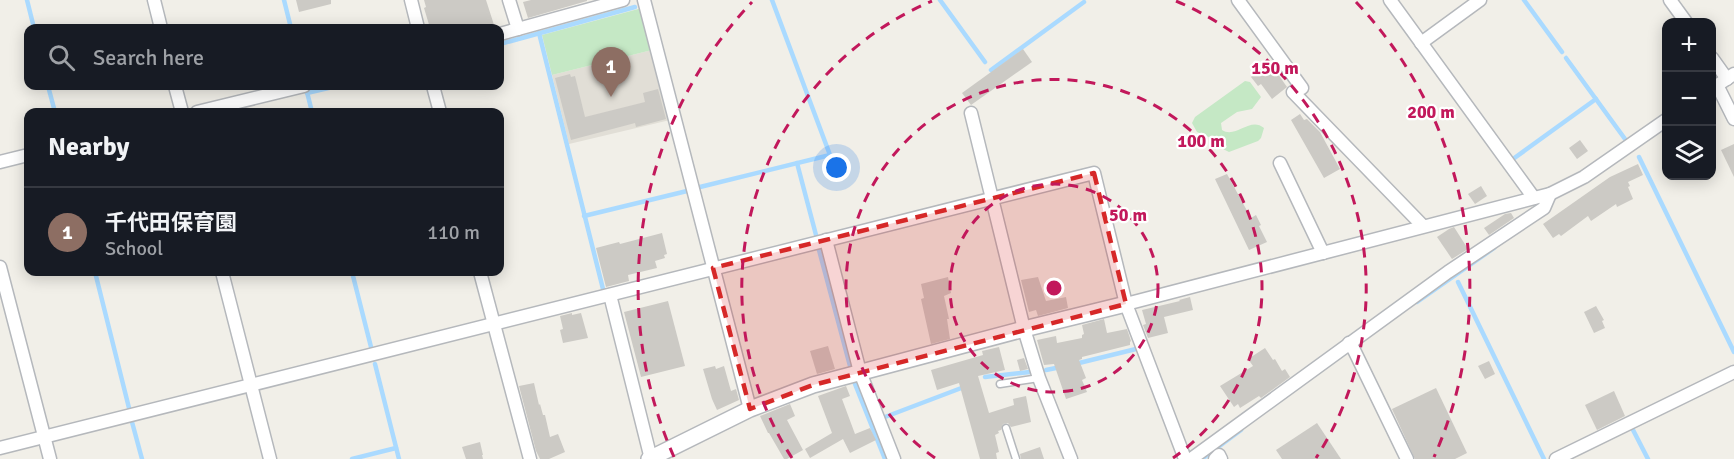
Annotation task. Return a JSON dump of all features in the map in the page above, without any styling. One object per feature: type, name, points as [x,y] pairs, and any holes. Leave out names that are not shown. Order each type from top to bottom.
[{"type":"street","points":[[154,0],[160,24]]},
{"type":"street","points":[[411,0],[417,24]]},
{"type":"street","points":[[509,0],[518,29]]},
{"type":"street","points":[[504,33],[594,4],[623,0]]},
{"type":"street","points":[[644,0],[750,409]]},
{"type":"street","points":[[1238,0],[1302,88],[1293,92],[1422,225]]},
{"type":"street","points":[[1390,0],[1534,198]]},
{"type":"street","points":[[1421,43],[1480,0]]},
{"type":"street","points":[[1670,0],[1683,18]]},
{"type":"street","points":[[1716,68],[1734,119]]},
{"type":"street","points":[[176,90],[181,108]]},
{"type":"street","points":[[213,108],[288,90]]},
{"type":"street","points":[[434,90],[439,108]]},
{"type":"street","points":[[971,113],[1024,329],[1039,378],[1071,459]]},
{"type":"street","points":[[610,295],[650,459],[750,409],[813,385],[1323,253],[1422,225],[1550,194],[1584,177],[1662,123]]},
{"type":"street","points":[[0,162],[24,156]]},
{"type":"street","points":[[1280,163],[1323,253]]},
{"type":"street","points":[[0,448],[1094,173],[1126,304],[1185,459]]},
{"type":"street","points":[[1191,459],[1350,346],[1448,272],[1544,208],[1550,194]]},
{"type":"street","points":[[826,240],[860,372],[894,459]]},
{"type":"street","points":[[0,267],[50,459]]},
{"type":"street","points":[[223,276],[270,459]]},
{"type":"street","points":[[481,276],[530,459]]},
{"type":"street","points":[[1350,346],[1407,459]]},
{"type":"street","points":[[1556,459],[1734,372]]},
{"type":"street","points":[[1215,459],[1219,456],[1221,459]]},
{"type":"lane","points":[[1000,384],[1039,378]]},
{"type":"lane","points":[[1006,428],[1016,459]]},
{"type":"highlighted area","points":[[1094,173],[1126,304],[813,385],[750,409],[713,268]]},
{"type":"shaded area","points":[[652,50],[670,120],[569,144],[552,75]]},
{"type":"green space","points":[[642,8],[652,50],[552,75],[542,35]]},
{"type":"green space","points":[[1245,81],[1250,82],[1261,97],[1252,109],[1237,112],[1221,123],[1222,130],[1232,132],[1254,125],[1264,128],[1258,141],[1229,152],[1223,149],[1218,141],[1197,132],[1192,123],[1195,117]]},
{"type":"building","points":[[296,0],[331,0],[331,4],[299,12]]},
{"type":"building","points":[[424,0],[486,0],[494,24],[429,24],[424,8],[426,7]]},
{"type":"building","points":[[531,0],[587,1],[528,18],[523,2]]},
{"type":"building","points":[[1023,49],[1032,62],[971,105],[962,93]]},
{"type":"building","points":[[1267,63],[1271,68],[1273,67],[1287,87],[1272,99],[1261,84],[1258,86],[1251,77]]},
{"type":"building","points":[[570,74],[571,77],[575,76],[585,117],[645,102],[643,93],[658,89],[666,119],[636,127],[635,123],[571,140],[555,78]]},
{"type":"building","points":[[1300,114],[1320,132],[1340,169],[1324,178],[1291,120]]},
{"type":"building","points":[[1580,140],[1588,151],[1577,159],[1569,148]]},
{"type":"building","points":[[1734,144],[1734,177],[1721,150]]},
{"type":"building","points":[[1638,164],[1643,175],[1628,182],[1633,199],[1617,207],[1616,204],[1591,221],[1588,216],[1561,236],[1559,234],[1553,238],[1543,224],[1610,177]]},
{"type":"building","points":[[1227,174],[1251,218],[1256,215],[1267,242],[1249,250],[1215,179]]},
{"type":"building","points":[[1481,186],[1487,196],[1475,204],[1468,194]]},
{"type":"building","points":[[1511,213],[1514,218],[1489,235],[1484,228],[1505,214]]},
{"type":"building","points":[[1454,227],[1468,249],[1452,259],[1437,237]]},
{"type":"building","points":[[662,233],[667,254],[664,255],[665,258],[655,261],[657,268],[628,275],[629,281],[606,287],[596,248]]},
{"type":"building","points":[[948,277],[951,293],[944,296],[950,339],[931,344],[921,299],[924,298],[921,284]]},
{"type":"building","points":[[1038,277],[1046,301],[1066,297],[1068,308],[1038,316],[1036,310],[1029,312],[1021,280]]},
{"type":"building","points":[[1190,297],[1193,310],[1164,317],[1168,333],[1148,338],[1143,325],[1146,324],[1142,310]]},
{"type":"building","points":[[668,301],[685,366],[641,377],[624,312]]},
{"type":"building","points":[[1596,306],[1604,320],[1602,321],[1605,328],[1594,333],[1584,312]]},
{"type":"building","points":[[572,313],[572,315],[581,313],[588,338],[563,343],[560,316]]},
{"type":"building","points":[[1104,319],[1107,333],[1127,329],[1130,345],[1082,357],[1079,360],[1086,378],[1082,380],[1087,392],[1066,399],[1054,364],[1044,365],[1037,340],[1056,336],[1057,343],[1082,338],[1084,334],[1082,325]]},
{"type":"building","points":[[828,346],[835,369],[817,374],[810,351]]},
{"type":"building","points":[[999,347],[1005,370],[978,376],[989,413],[1014,405],[1013,399],[1026,396],[1031,422],[1011,427],[1008,423],[1003,424],[999,433],[995,435],[999,452],[996,453],[997,459],[980,459],[959,383],[937,390],[931,370],[983,355],[982,351]]},
{"type":"building","points":[[1265,348],[1282,371],[1285,369],[1290,377],[1261,398],[1259,396],[1240,408],[1238,404],[1234,407],[1220,386],[1253,366],[1248,359]]},
{"type":"building","points":[[1024,358],[1028,369],[1020,371],[1017,360]]},
{"type":"building","points":[[1489,361],[1495,374],[1485,379],[1478,366]]},
{"type":"building","points":[[715,366],[716,369],[724,366],[731,391],[736,389],[739,400],[717,410],[703,369]]},
{"type":"building","points":[[534,383],[550,437],[558,434],[565,452],[549,459],[540,459],[536,451],[519,386]]},
{"type":"building","points":[[846,386],[850,396],[842,399],[855,434],[870,428],[876,440],[850,453],[843,439],[810,458],[805,449],[832,433],[818,396]]},
{"type":"building","points":[[1436,388],[1467,453],[1455,459],[1415,459],[1392,409]]},
{"type":"building","points":[[1614,391],[1625,416],[1597,430],[1585,405]]},
{"type":"building","points":[[790,404],[795,416],[787,420],[803,450],[784,459],[760,416]]},
{"type":"building","points":[[1317,423],[1341,459],[1282,459],[1276,450]]},
{"type":"building","points":[[480,442],[483,459],[466,459],[462,447]]},
{"type":"building","points":[[1040,447],[1044,459],[1021,459],[1020,454]]},
{"type":"waterway","points":[[27,0],[33,24]]},
{"type":"waterway","points":[[284,0],[290,24]]},
{"type":"waterway","points":[[700,187],[830,155],[772,0]]},
{"type":"waterway","points":[[940,0],[985,62]]},
{"type":"waterway","points":[[1524,0],[1562,52]]},
{"type":"waterway","points":[[991,70],[1084,2]]},
{"type":"waterway","points":[[504,43],[635,7]]},
{"type":"waterway","points":[[539,33],[603,289]]},
{"type":"waterway","points":[[1566,58],[1625,139]]},
{"type":"waterway","points":[[49,90],[54,108]]},
{"type":"waterway","points":[[307,93],[320,90]]},
{"type":"waterway","points":[[307,92],[311,108]]},
{"type":"waterway","points":[[1513,159],[1596,99]]},
{"type":"waterway","points":[[1639,157],[1734,352]]},
{"type":"waterway","points":[[797,163],[816,235]]},
{"type":"waterway","points":[[584,216],[687,191]]},
{"type":"waterway","points":[[1417,302],[1494,248]]},
{"type":"waterway","points":[[819,250],[850,366]]},
{"type":"waterway","points":[[96,276],[129,408]]},
{"type":"waterway","points":[[353,276],[371,347]]},
{"type":"waterway","points":[[1458,282],[1544,459]]},
{"type":"waterway","points":[[1075,364],[1136,349]]},
{"type":"waterway","points":[[375,364],[399,459]]},
{"type":"waterway","points":[[1046,370],[1061,367]]},
{"type":"waterway","points":[[985,377],[1030,372]]},
{"type":"waterway","points":[[855,384],[885,459]]},
{"type":"waterway","points":[[885,417],[964,387]]},
{"type":"waterway","points":[[132,422],[142,459]]},
{"type":"waterway","points":[[1632,428],[1648,459]]},
{"type":"waterway","points":[[1202,459],[1241,430]]},
{"type":"waterway","points":[[352,459],[396,448]]},
{"type":"place","name":"千代田保育園","points":[[611,97]]}]
